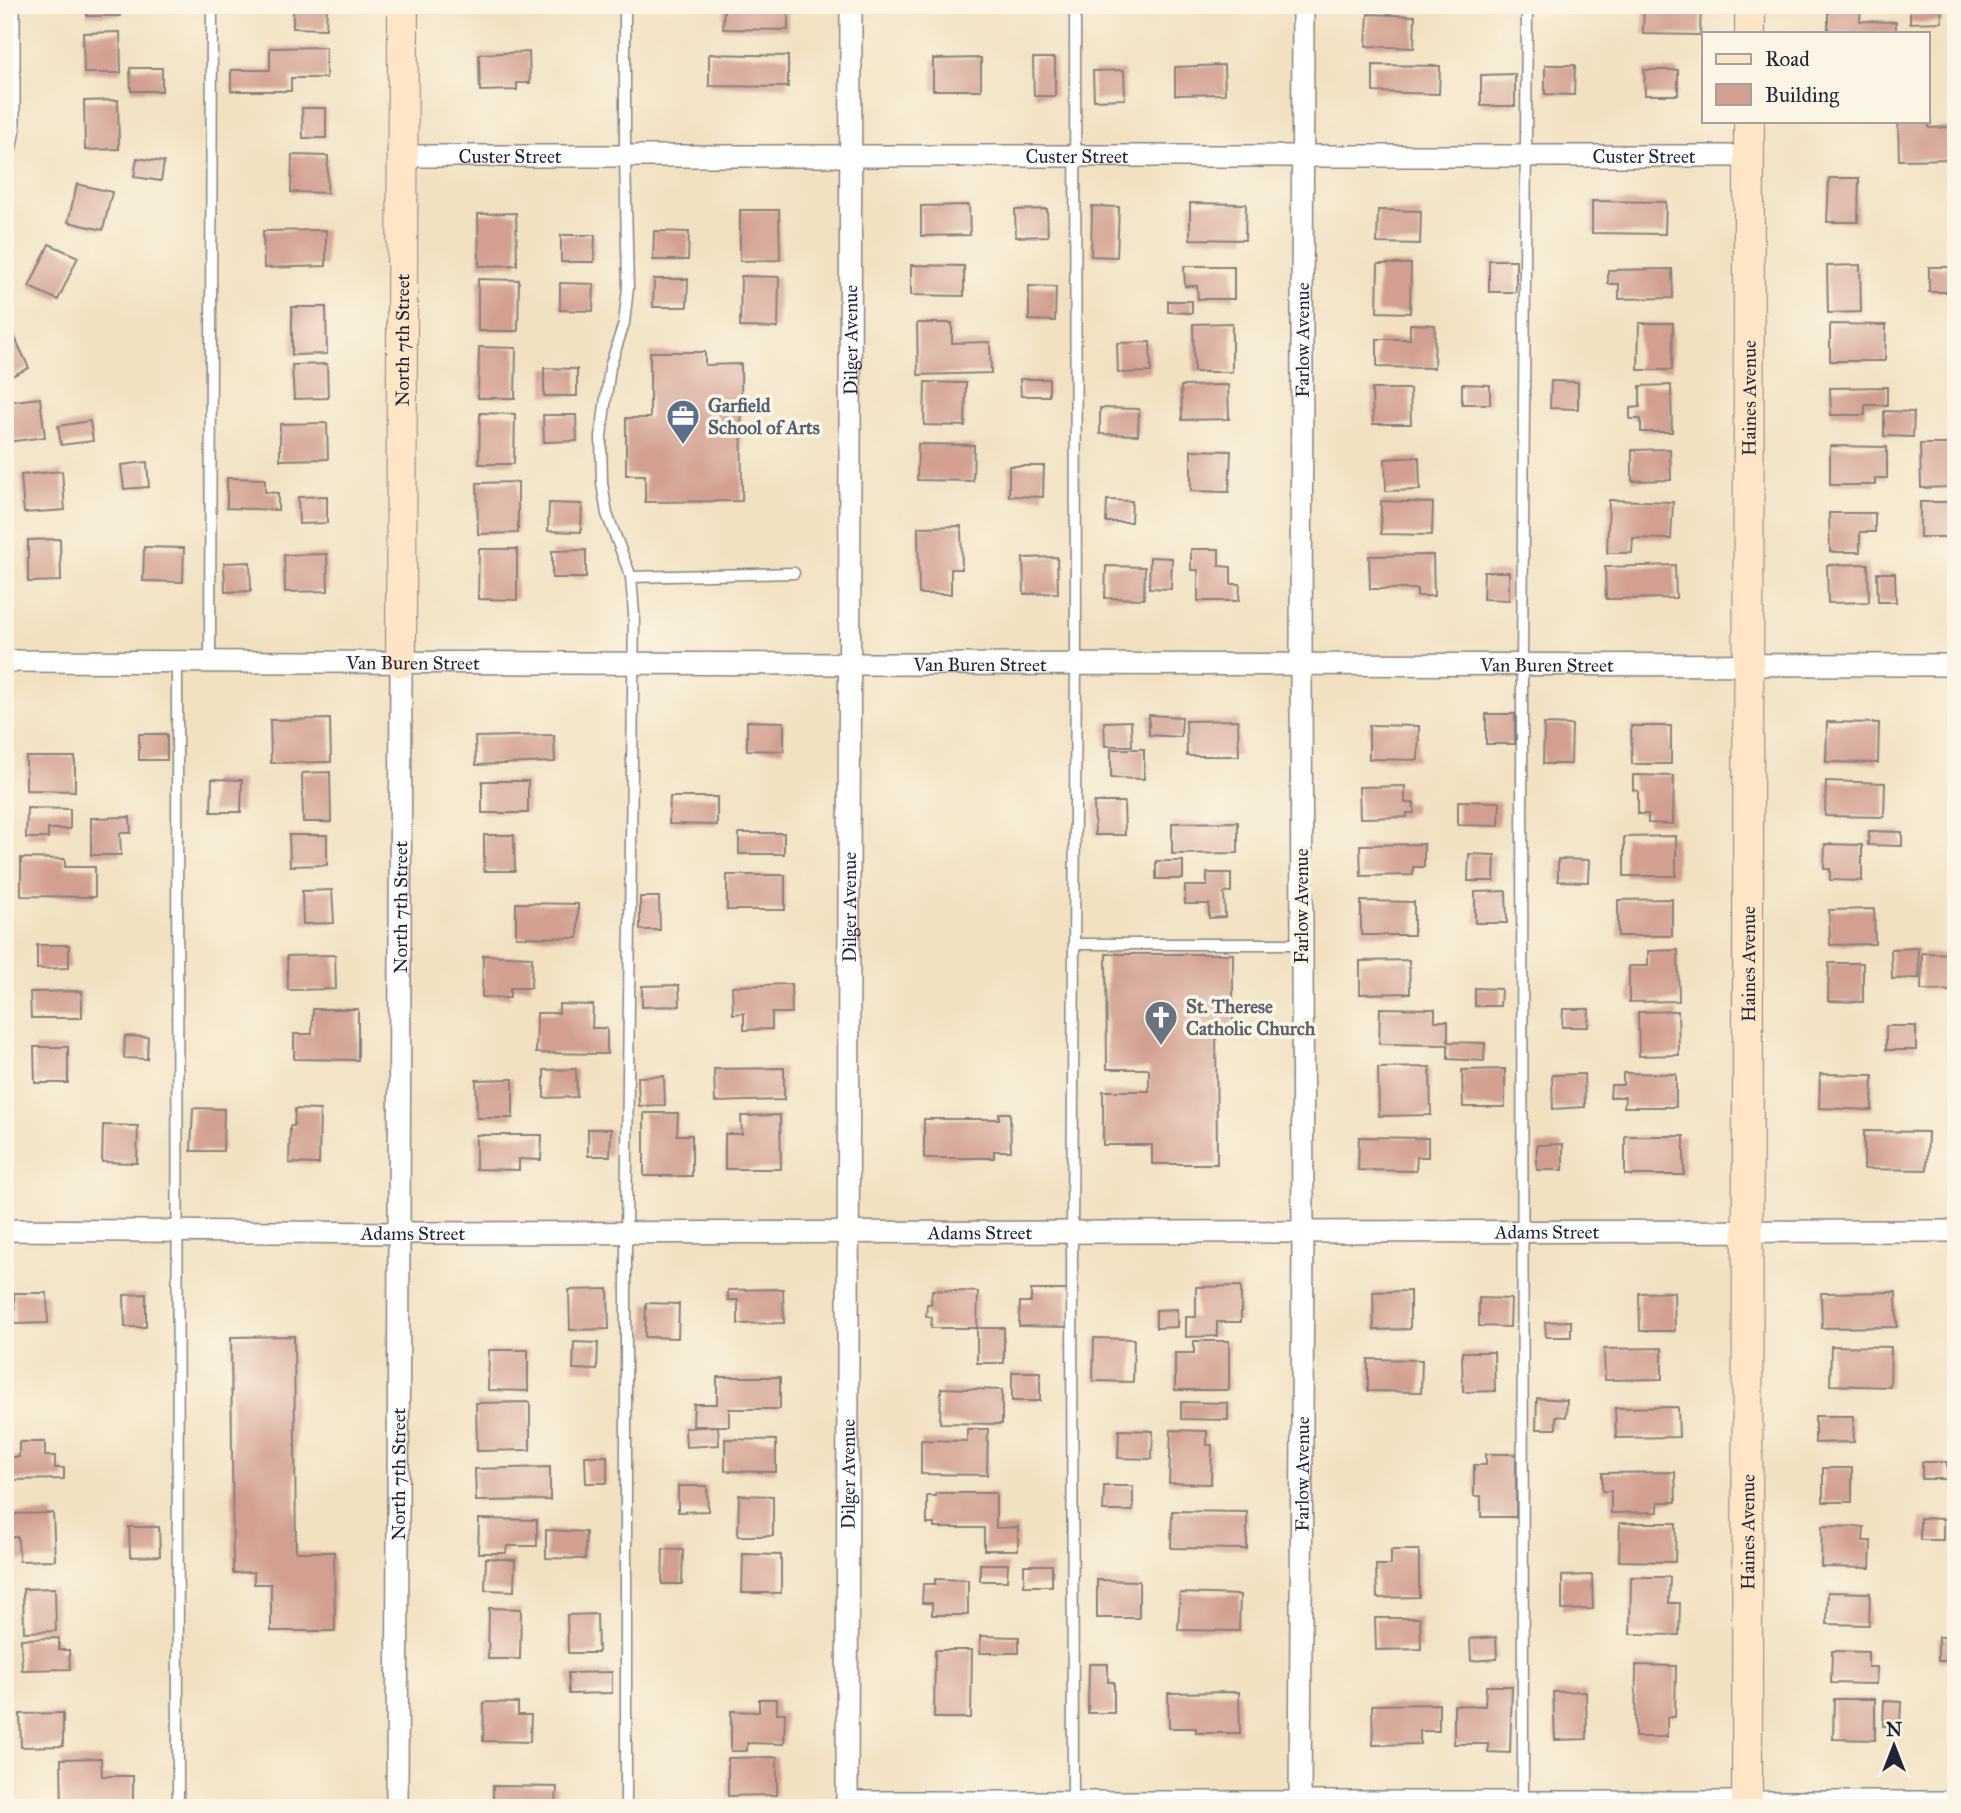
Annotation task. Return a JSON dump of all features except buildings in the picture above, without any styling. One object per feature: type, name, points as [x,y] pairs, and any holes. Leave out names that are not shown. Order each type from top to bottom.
[{"type":"main road","name":"North 7th Street","points":[[401,662],[403,5]]},
{"type":"main road","points":[[1750,5],[1750,32]]},
{"type":"main road","name":"Haines Avenue","points":[[1747,1805],[1749,122]]},
{"type":"street","points":[[5,150],[9,129],[9,5]]},
{"type":"street","name":"Dilger Avenue","points":[[847,1805],[852,5]]},
{"type":"street","name":"Farlow Avenue","points":[[1300,1805],[1303,5]]},
{"type":"street","name":"Custer Street","points":[[403,156],[1749,156]]},
{"type":"street","name":"Van Buren Street","points":[[5,661],[1956,665]]},
{"type":"street","name":"North 7th Street","points":[[397,1808],[401,662]]},
{"type":"street","name":"Adams Street","points":[[5,1230],[400,1233],[1956,1231]]},
{"type":"street","points":[[847,1805],[1747,1805],[1956,1802]]},
{"type":"lane","points":[[211,662],[212,5]]},
{"type":"lane","points":[[625,5],[628,288],[624,323],[610,368],[601,436],[601,483],[607,514],[631,577],[634,614],[626,1232],[626,1808]]},
{"type":"lane","points":[[1073,1805],[1075,5]]},
{"type":"lane","points":[[1523,1805],[1522,666],[1527,5]]},
{"type":"lane","points":[[631,577],[794,573]]},
{"type":"lane","points":[[177,662],[178,1808]]},
{"type":"lane","points":[[1074,944],[1302,944]]},
{"type":"place","name":"Garfield School of Arts","points":[[683,446]]},
{"type":"place","name":"St. Therese Catholic Church","points":[[1161,1047]]}]
